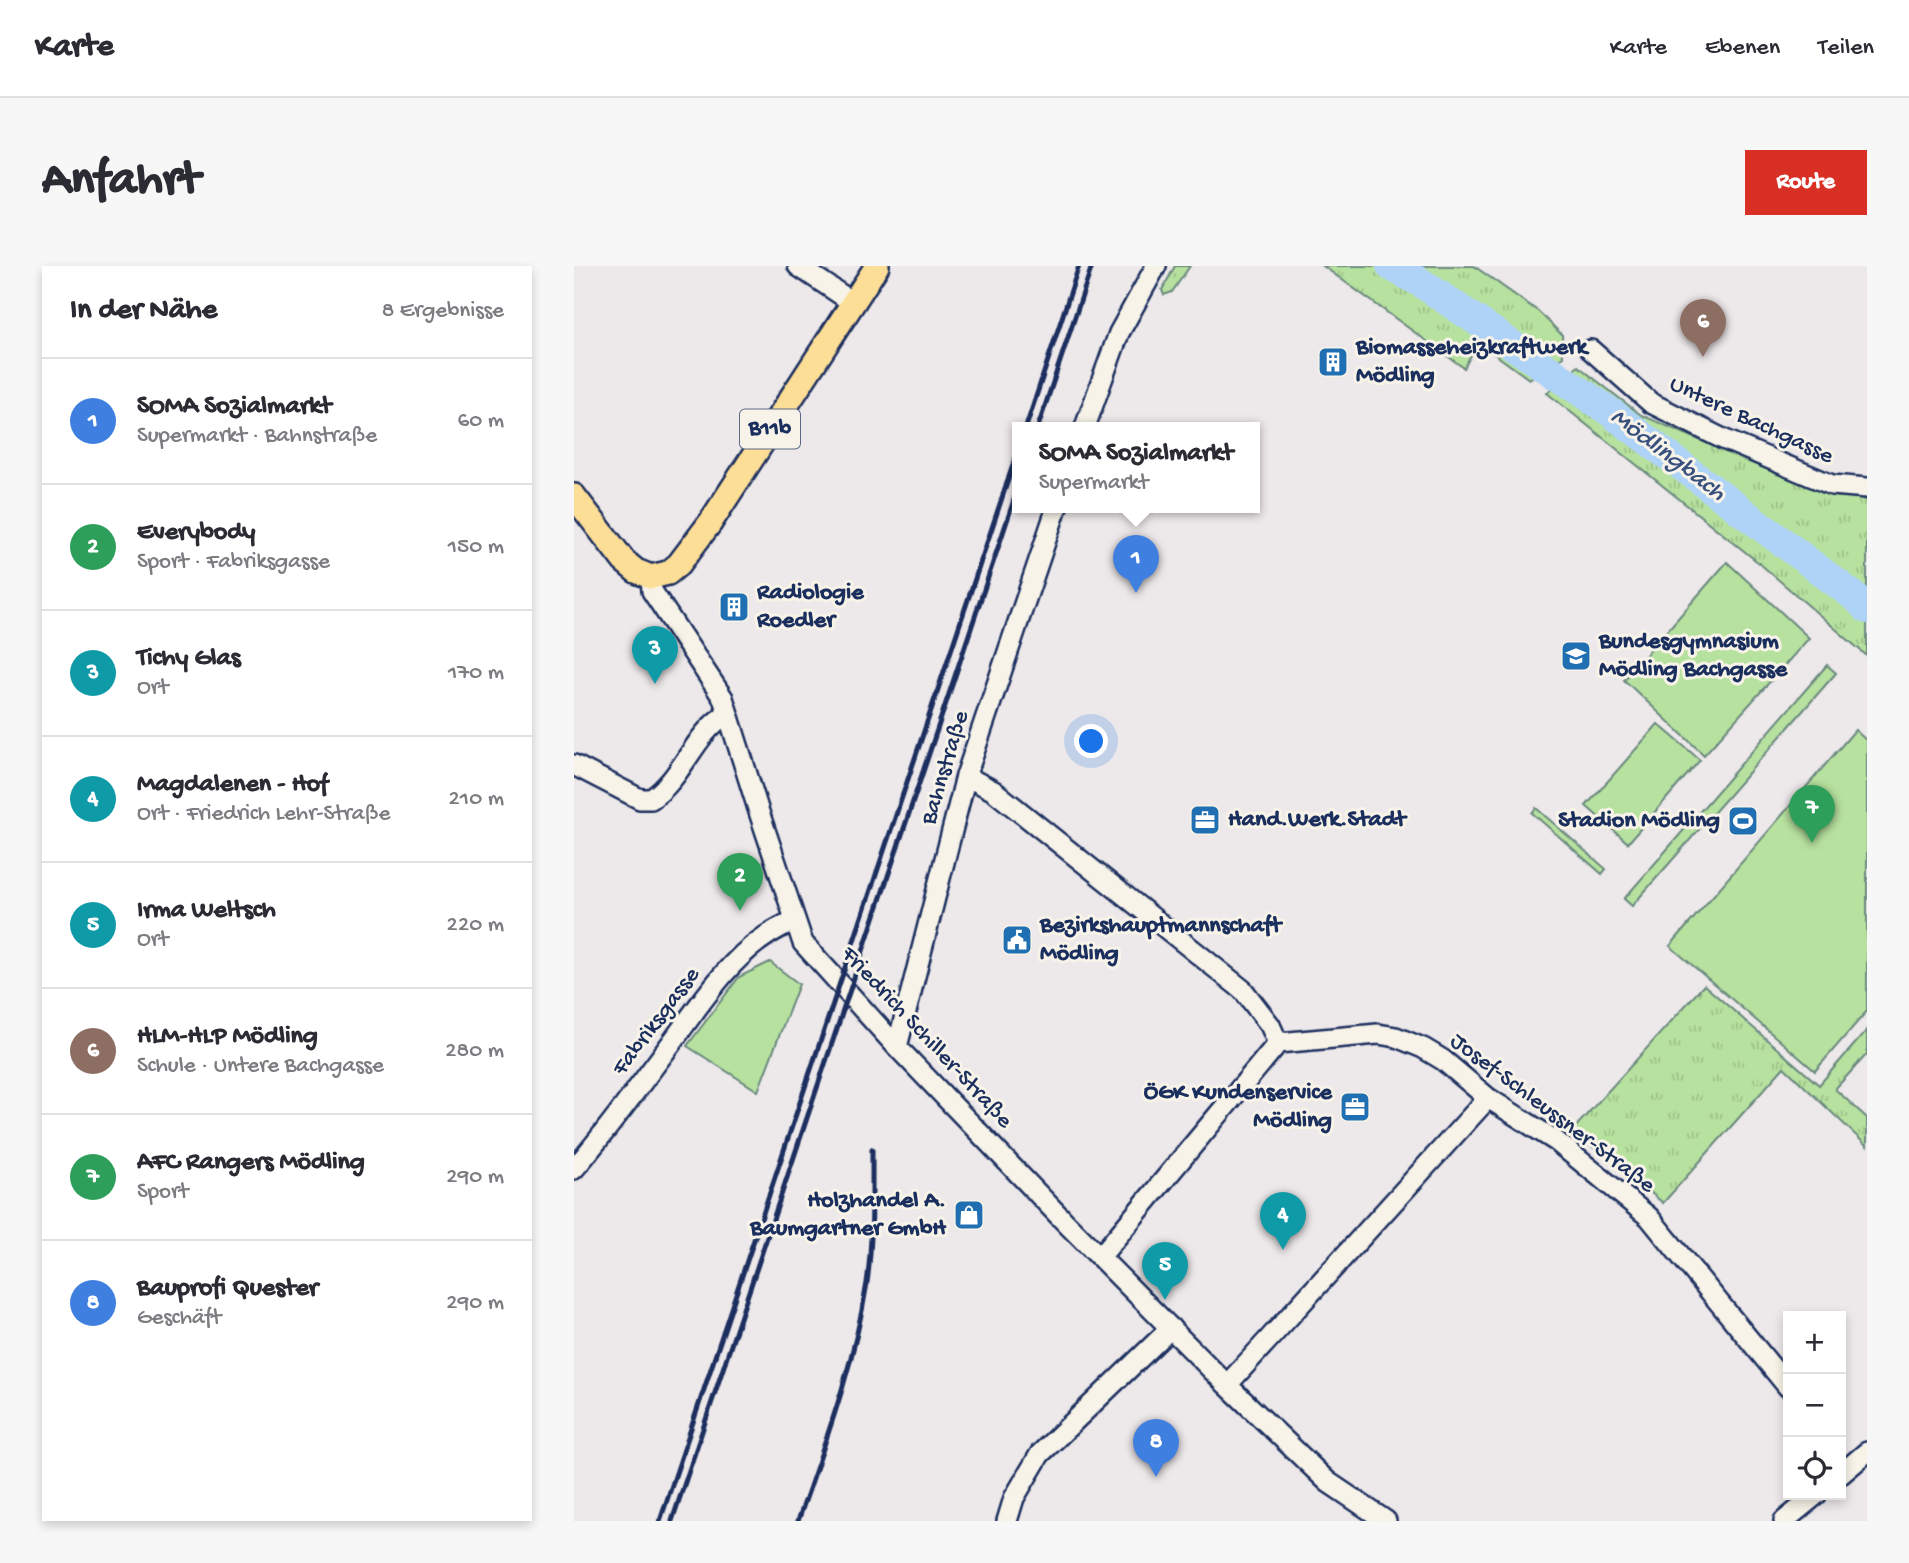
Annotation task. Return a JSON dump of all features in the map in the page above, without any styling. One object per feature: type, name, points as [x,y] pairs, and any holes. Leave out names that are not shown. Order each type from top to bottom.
[{"type":"main road","name":"B11b","points":[[651,577],[668,573],[679,564],[710,523],[877,266]]},
{"type":"main road","points":[[574,496],[624,561],[636,571],[651,577]]},
{"type":"street","points":[[798,266],[852,302]]},
{"type":"street","points":[[1087,422],[1119,333],[1156,266]]},
{"type":"street","name":"Untere Bachgasse","points":[[1591,351],[1651,403],[1723,439],[1832,485],[1867,488]]},
{"type":"street","name":"Bahnstraße","points":[[897,1047],[966,776],[1055,513]]},
{"type":"street","name":"Friedrich Schiller-Straße","points":[[651,577],[652,592],[723,698],[803,943],[897,1047],[1227,1385],[1328,1482],[1386,1521]]},
{"type":"street","points":[[574,765],[640,799],[651,799],[668,783],[715,721],[727,714]]},
{"type":"street","points":[[966,776],[994,791],[1234,982],[1270,1025],[1278,1043],[1100,1256]]},
{"type":"street","name":"Fabriksgasse","points":[[574,1169],[599,1140],[718,980],[742,954],[779,927],[794,921]]},
{"type":"street","name":"Josef-Schleussner-Straße","points":[[1278,1043],[1360,1034],[1396,1037],[1443,1060],[1488,1098],[1556,1141],[1649,1217],[1783,1381]]},
{"type":"street","points":[[1227,1385],[1488,1098]]},
{"type":"street","points":[[1007,1521],[1014,1498],[1041,1454],[1171,1328]]},
{"type":"street","points":[[1846,1464],[1867,1452]]},
{"type":"street","points":[[1784,1521],[1810,1500]]},
{"type":"green space","points":[[1175,266],[1190,266],[1172,292],[1164,295],[1162,290]]},
{"type":"green space","points":[[1323,266],[1474,266],[1539,312],[1562,335],[1563,357],[1529,379],[1478,342],[1464,368]]},
{"type":"green space","points":[[1578,366],[1641,415],[1781,475],[1867,500],[1867,656],[1759,563],[1547,393]]},
{"type":"green space","points":[[1727,562],[1809,638],[1704,755],[1624,680]]},
{"type":"green space","points":[[1827,665],[1836,673],[1632,906],[1624,899]]},
{"type":"green space","points":[[1658,724],[1700,760],[1628,843],[1586,806]]},
{"type":"green space","points":[[1855,730],[1867,741],[1867,1011],[1815,1071],[1670,946]]},
{"type":"green space","points":[[1536,808],[1606,869],[1602,874],[1532,813]]},
{"type":"green space","points":[[770,962],[799,984],[758,1091],[687,1046],[739,977]]},
{"type":"green space","points":[[1704,985],[1819,1085],[1867,1030],[1867,1054],[1835,1089],[1867,1118],[1867,1146],[1784,1067],[1663,1203],[1620,1166],[1571,1132]]},
{"type":"waterway","name":"Mödlingbach","points":[[1391,266],[1420,282],[1609,411],[1859,600],[1867,609]]},
{"type":"railway","points":[[1028,422],[1079,266]]},
{"type":"railway","points":[[1040,422],[1092,266]]},
{"type":"railway","points":[[660,1521],[1012,468]]},
{"type":"railway","points":[[672,1521],[1012,506]]},
{"type":"railway","points":[[798,1521],[838,1404],[861,1314],[870,1250],[872,1149]]},
{"type":"place","name":"HLM-HLP Mödling","points":[[1703,357]]},
{"type":"place","name":"Biomasseheizkraftwerk Mödling","points":[[1333,362]]},
{"type":"place","name":"SOMA Sozialmarkt","points":[[1136,593]]},
{"type":"place","name":"Radiologie Roedler","points":[[734,607]]},
{"type":"place","name":"Bundesgymnasium Mödling Bachgasse","points":[[1576,656]]},
{"type":"place","name":"Tichy Glas","points":[[655,684]]},
{"type":"place","name":"Hand.Werk.Stadt","points":[[1205,820]]},
{"type":"place","name":"Stadion Mödling","points":[[1743,821]]},
{"type":"place","name":"AFC Rangers Mödling","points":[[1812,843]]},
{"type":"place","name":"Everybody","points":[[740,911]]},
{"type":"place","name":"Bezirkshauptmannschaft Mödling","points":[[1017,940]]},
{"type":"place","name":"ÖGK Kundenservice Mödling","points":[[1355,1107]]},
{"type":"place","name":"Holzhandel A. Baumgartner GmbH","points":[[969,1215]]},
{"type":"place","name":"Magdalenen - Hof","points":[[1283,1250]]},
{"type":"place","name":"Irma Weltsch","points":[[1165,1300]]},
{"type":"place","name":"Bauprofi Quester","points":[[1156,1477]]}]
